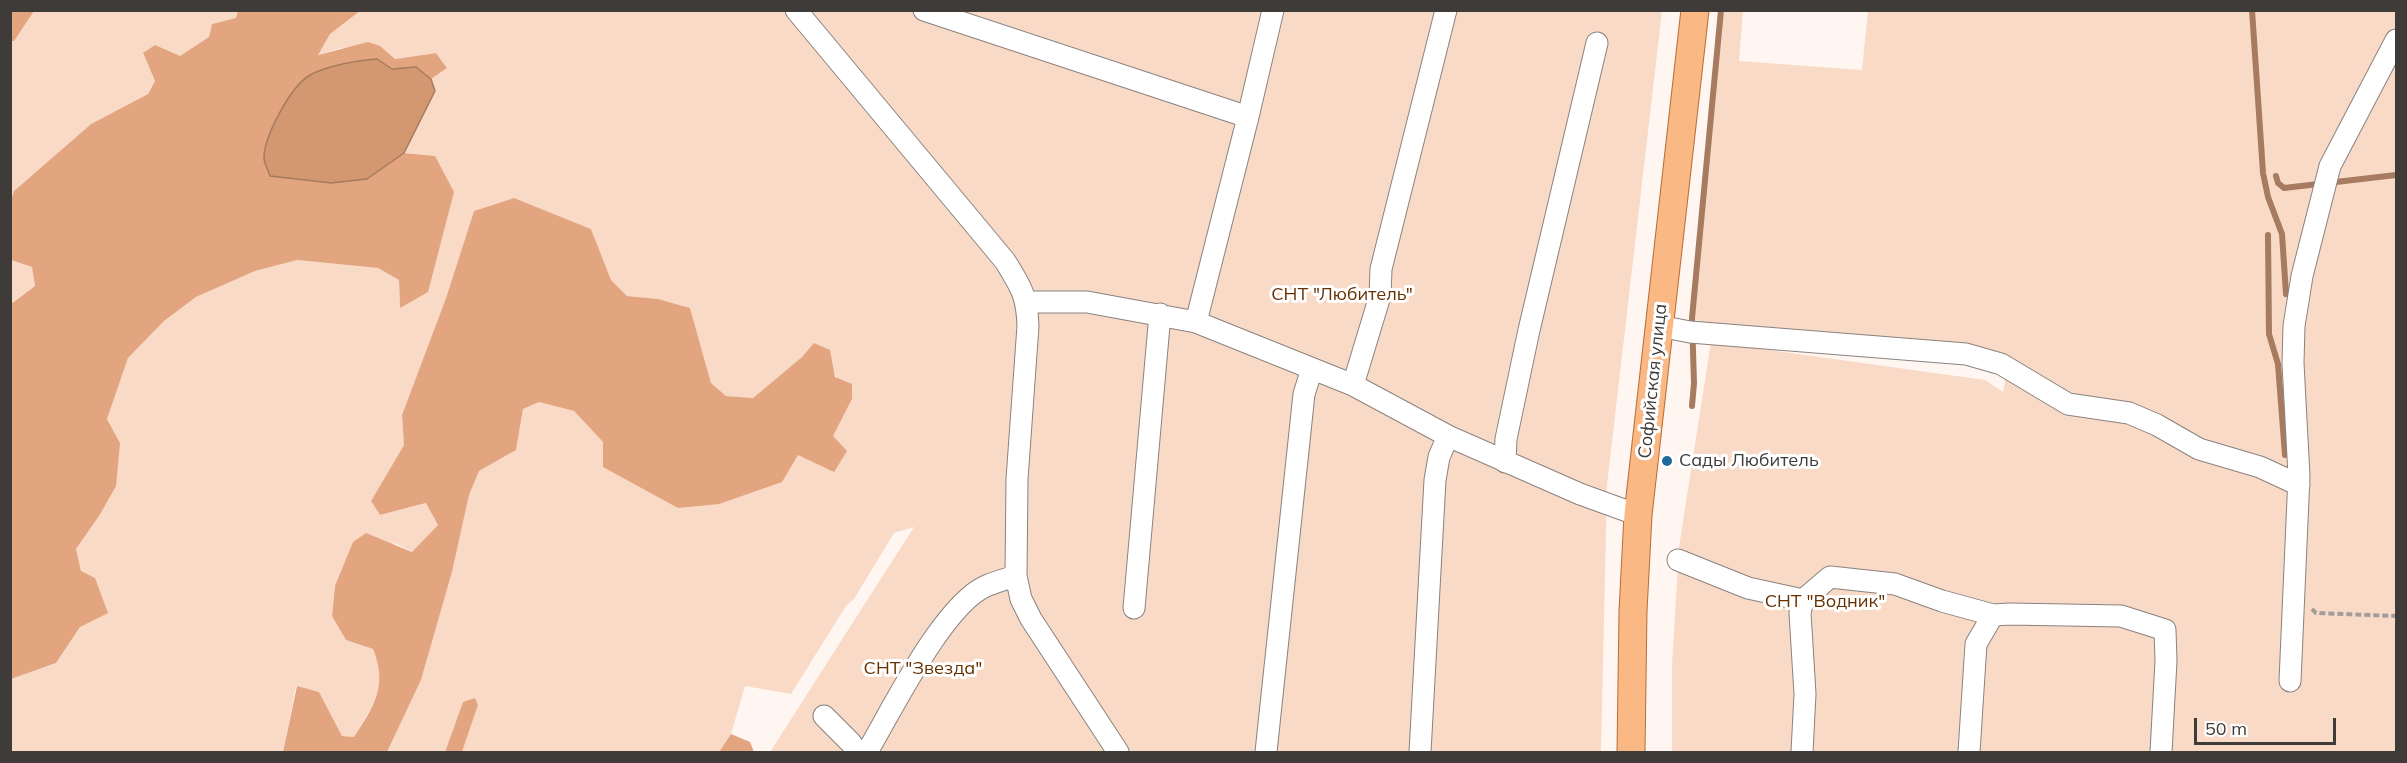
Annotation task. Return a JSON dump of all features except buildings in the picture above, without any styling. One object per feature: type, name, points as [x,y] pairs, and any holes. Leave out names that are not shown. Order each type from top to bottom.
[{"type":"main road","name":"Софийская улица","points":[[1631,753],[1633,612],[1638,515],[1695,10]]},
{"type":"lane","points":[[796,10],[1005,261],[1027,302],[1028,326],[1017,479],[1016,576],[1021,599],[1031,619],[1118,753]]},
{"type":"lane","points":[[924,10],[1248,117]]},
{"type":"lane","points":[[1196,322],[1273,10]]},
{"type":"lane","points":[[1353,385],[1380,296],[1381,269],[1446,10]]},
{"type":"lane","points":[[2290,681],[2299,485],[2293,363],[2294,326],[2302,276],[2330,165],[2397,40]]},
{"type":"lane","points":[[1505,462],[1506,439],[1524,351],[1597,43]]},
{"type":"lane","points":[[1027,302],[1087,303],[1196,322],[1353,385],[1448,436],[1580,494],[1638,515]]},
{"type":"lane","points":[[1134,608],[1160,314]]},
{"type":"lane","points":[[1659,326],[1690,332],[1919,350],[1984,358],[2016,372],[2068,404],[2129,412],[2199,449],[2260,467],[2299,485]]},
{"type":"lane","points":[[1266,753],[1304,394],[1312,369]]},
{"type":"lane","points":[[1420,753],[1435,480],[1439,457],[1448,436]]},
{"type":"lane","points":[[1678,560],[1748,588],[1803,600]]},
{"type":"lane","points":[[867,753],[940,628],[959,607],[984,586],[1016,576]]},
{"type":"lane","points":[[1802,753],[1805,694],[1800,613],[1803,600],[1830,577],[1895,584],[1942,601],[1993,615],[2121,616],[2165,630],[2166,661],[2161,753]]},
{"type":"lane","points":[[1969,753],[1976,644],[1993,615]]},
{"type":"lane","points":[[824,716],[851,743],[857,753]]},
{"type":"path","points":[[2294,598],[2311,608],[2316,614],[2397,616]]},
{"type":"green space","points":[[34,11],[238,11],[237,18],[212,24],[209,37],[179,57],[155,45],[143,54],[155,81],[148,94],[91,124],[14,191],[11,200],[11,41]]},
{"type":"green space","points":[[360,11],[1662,11],[1607,485],[1601,752],[770,752],[914,527],[894,533],[854,599],[846,606],[791,694],[745,686],[731,734],[719,752],[462,752],[478,705],[463,702],[445,752],[387,752],[421,680],[452,572],[469,495],[479,471],[516,450],[523,409],[539,402],[574,411],[603,442],[798,455],[833,436],[852,399],[814,344],[753,398],[726,396],[711,383],[690,308],[658,299],[627,296],[611,280],[591,229],[514,198],[474,211],[446,298],[402,415],[404,445],[371,501],[380,515],[427,503],[438,525],[413,552],[394,543],[335,586],[332,616],[346,640],[373,649],[378,663],[377,695],[354,737],[342,736],[319,692],[296,686],[283,752],[11,752],[11,679],[56,663],[80,627],[81,571],[76,549],[99,516],[120,443],[107,419],[128,358],[164,321],[196,297],[255,271],[297,260],[378,268],[399,280],[400,308],[435,156],[404,153],[435,91],[431,79],[447,68],[436,53],[394,59],[380,46],[341,48],[317,55],[330,34]]},
{"type":"green space","name":"СНТ \"Водник\"","points":[[1721,11],[1743,11],[1739,61],[1862,70],[1868,11],[2396,11],[2396,752],[1672,752],[1672,664],[1679,547],[1711,342],[1985,380],[2003,392],[2009,360],[1963,346],[1917,339],[1711,326],[1692,318]]},
{"type":"green space","points":[[11,260],[32,267],[35,286],[11,304]]},
{"type":"shaded area","points":[[10,11],[34,11],[14,41],[11,41]]},
{"type":"shaded area","points":[[238,11],[360,11],[330,34],[318,55],[368,42],[380,46],[395,59],[436,53],[447,68],[431,79],[416,67],[349,69],[310,75],[270,176],[367,179],[404,153],[435,156],[454,192],[428,292],[400,308],[399,280],[378,268],[297,260],[255,271],[196,297],[164,321],[128,358],[107,419],[120,443],[116,486],[76,549],[81,571],[95,578],[108,613],[80,627],[56,663],[11,679],[11,304],[35,286],[32,267],[11,260],[11,200],[14,191],[91,124],[148,94],[155,81],[143,53],[155,45],[180,56],[209,37],[212,24],[236,18]]},
{"type":"shaded area","points":[[377,59],[392,69],[416,67],[431,79],[435,91],[404,153],[367,179],[331,183],[270,176],[264,158],[269,137],[287,100],[303,81],[310,75],[333,66]]},
{"type":"shaded area","points":[[514,198],[591,229],[611,280],[627,296],[658,299],[690,308],[711,383],[726,396],[753,398],[802,357],[814,343],[830,350],[835,377],[852,384],[852,399],[833,436],[847,451],[834,472],[798,455],[782,482],[719,504],[678,508],[603,467],[603,442],[574,411],[539,402],[523,409],[516,450],[479,471],[469,495],[452,572],[421,680],[387,752],[283,752],[297,686],[319,692],[342,736],[354,737],[373,705],[379,685],[379,674],[373,649],[346,640],[332,616],[335,586],[353,542],[366,533],[412,552],[438,525],[426,503],[380,515],[371,501],[404,445],[402,415],[446,298],[474,211]]},
{"type":"shaded area","points":[[475,698],[478,705],[462,752],[445,752],[463,702]]},
{"type":"shaded area","points":[[731,734],[750,742],[754,752],[719,752]]},
{"type":"waterway","points":[[1692,406],[1694,383],[1692,318],[1721,10]]},
{"type":"waterway","points":[[2252,10],[2263,173],[2268,197],[2282,234],[2286,294]]},
{"type":"waterway","points":[[2276,176],[2278,183],[2284,188],[2396,175]]},
{"type":"waterway","points":[[2268,235],[2269,334],[2278,364],[2285,455]]},
{"type":"place","name":"Сады Любитель","points":[[1667,461]]},
{"type":"park label","name":"СНТ \"Любитель\"","points":[[1342,295]]},
{"type":"park label","name":"СНТ \"Звезда\"","points":[[923,669]]}]
